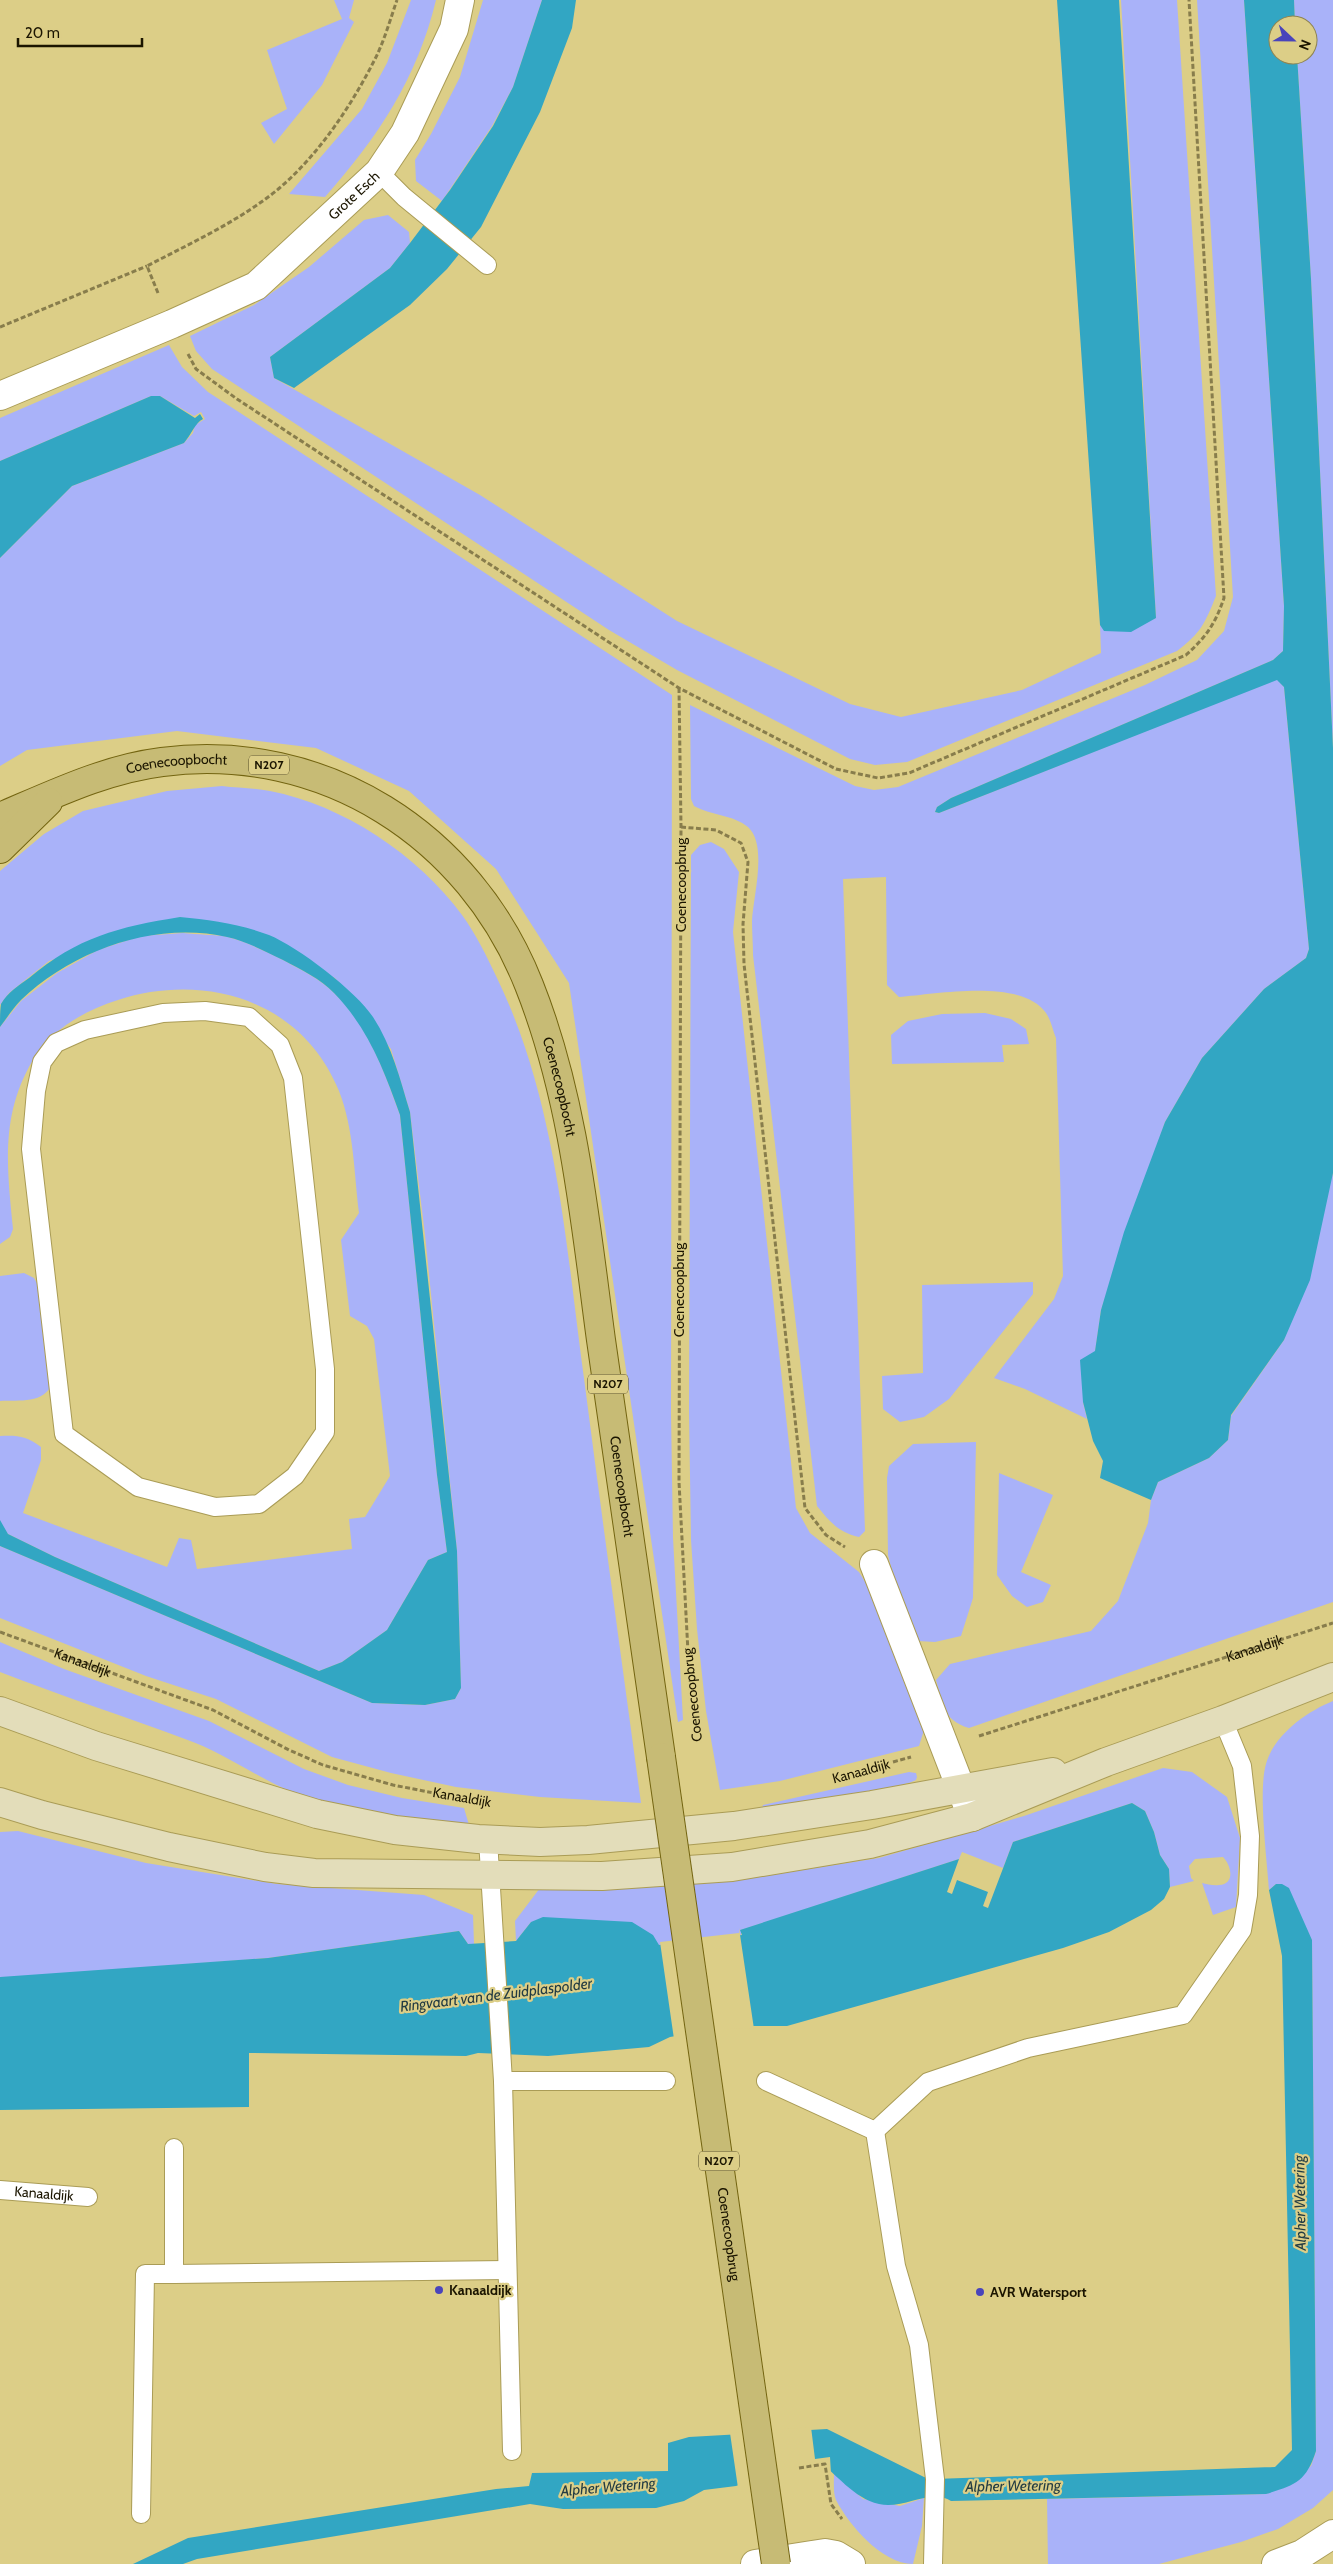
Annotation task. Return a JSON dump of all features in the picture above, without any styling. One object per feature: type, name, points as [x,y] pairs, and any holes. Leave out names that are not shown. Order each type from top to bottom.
[{"type":"main road","name":"Coenecoopbocht","points":[[0,817],[120,770],[184,759],[244,760],[308,774],[355,793],[409,826],[455,867],[495,919],[529,986],[550,1045],[566,1106],[661,1757]]},
{"type":"main road","name":"Coenecoopbocht","points":[[0,849],[58,793]]},
{"type":"main road","points":[[0,1802],[42,1815],[169,1847],[278,1869],[370,1875],[491,1876],[640,1874],[732,1867],[870,1844],[972,1817],[1106,1762],[1223,1720],[1333,1677]]},
{"type":"main road","points":[[0,1711],[113,1752],[317,1814],[395,1830],[488,1840],[579,1841],[679,1832],[810,1814],[1106,1762]]},
{"type":"main road","name":"Coenecoopbrug","points":[[661,1757],[776,2564]]},
{"type":"street","name":"Grote Esch","points":[[0,396],[172,324],[256,286],[379,172],[406,133],[454,29],[460,0]]},
{"type":"street","points":[[874,1564],[972,1817]]},
{"type":"street","points":[[1276,2564],[1302,2554],[1333,2534]]},
{"type":"street","points":[[755,2564],[825,2553],[836,2555],[851,2564]]},
{"type":"lane","points":[[379,172],[404,197],[487,265]]},
{"type":"lane","points":[[206,1011],[250,1017],[280,1045],[293,1078],[325,1369],[325,1432],[295,1476],[259,1504],[215,1506],[138,1487],[64,1434],[41,1251],[31,1149],[36,1091],[42,1062],[56,1044],[86,1030],[163,1013],[206,1011]]},
{"type":"lane","points":[[875,2132],[928,2082],[1028,2048],[1183,2016],[1242,1930],[1248,1895],[1250,1836],[1243,1774],[1223,1720]]},
{"type":"lane","points":[[488,1840],[494,1917],[502,2081],[512,2451]]},
{"type":"lane","points":[[502,2081],[666,2081]]},
{"type":"lane","points":[[766,2081],[875,2132]]},
{"type":"lane","points":[[875,2132],[896,2266],[919,2345],[935,2479],[936,2502],[933,2564]]},
{"type":"lane","points":[[174,2148],[174,2274]]},
{"type":"lane","name":"Kanaaldijk","points":[[0,2190],[88,2197]]},
{"type":"lane","points":[[141,2514],[144,2274],[507,2270]]},
{"type":"path","points":[[0,327],[147,266],[233,221],[276,191],[307,162],[352,102],[375,59],[398,0]]},
{"type":"path","points":[[147,266],[172,324],[196,369],[237,399],[680,688],[836,769],[878,778],[910,773],[1186,654],[1205,638],[1217,618],[1224,598],[1188,0]]},
{"type":"path","name":"Coenecoopbrug","points":[[680,688],[679,1482],[690,1692]]},
{"type":"path","points":[[681,827],[716,830],[741,843],[748,862],[743,924],[744,964],[805,1508],[826,1535],[874,1564]]},
{"type":"path","name":"Kanaaldijk","points":[[891,1763],[1333,1624]]},
{"type":"path","name":"Kanaaldijk","points":[[0,1632],[213,1710],[323,1766],[393,1784],[474,1800]]},
{"type":"path","points":[[799,2468],[825,2464],[831,2504],[845,2523]]},
{"type":"shaded area","points":[[334,0],[354,0],[349,18],[354,22],[322,85],[274,144],[261,123],[287,109],[267,50],[342,19]]},
{"type":"shaded area","points":[[411,0],[436,0],[418,56],[393,106],[362,152],[325,197],[289,194],[362,109],[387,63]]},
{"type":"shaded area","points":[[483,0],[542,0],[513,87],[492,126],[442,201],[416,181],[415,160],[431,134],[460,77]]},
{"type":"shaded area","points":[[1121,0],[1177,0],[1216,596],[1209,613],[1197,633],[1177,651],[907,762],[875,765],[850,759],[677,670],[609,630],[212,369],[196,351],[190,336],[254,305],[309,267],[364,220],[388,215],[409,232],[410,243],[390,268],[270,357],[274,378],[480,495],[677,621],[850,704],[901,717],[1022,690],[1101,653],[1100,625],[1105,631],[1156,618]]},
{"type":"shaded area","points":[[1197,0],[1244,0],[1284,606],[1283,651],[1273,660],[951,798],[937,807],[935,812],[939,813],[1277,679],[1284,687],[1309,949],[1306,958],[1264,989],[1202,1058],[1165,1122],[1101,1310],[1095,1352],[1083,1402],[1087,1419],[1025,1389],[994,1378],[1054,1299],[1063,1276],[1056,1038],[1049,1019],[1046,1013],[1034,1002],[1018,995],[999,992],[956,992],[899,997],[887,985],[886,877],[843,879],[865,1531],[859,1537],[835,1526],[817,1506],[753,955],[752,921],[758,872],[757,846],[754,835],[742,823],[694,806],[691,799],[690,705],[855,786],[874,790],[898,787],[1145,685],[1197,660],[1224,631],[1233,597]]},
{"type":"shaded area","points":[[1294,0],[1333,0],[1333,748],[1311,279],[1298,65],[1318,65],[1318,15],[1295,15]]},
{"type":"shaded area","points":[[169,345],[182,367],[208,392],[672,695],[671,1414],[673,1538],[683,1720],[678,1722],[569,983],[496,869],[409,791],[316,748],[177,731],[27,750],[0,766],[0,558],[72,486],[184,443],[193,433],[195,425],[205,419],[201,412],[194,416],[160,396],[151,396],[0,461],[0,418]]},
{"type":"shaded area","points":[[222,786],[270,791],[325,808],[377,836],[401,853],[424,872],[467,922],[497,978],[518,1026],[534,1076],[557,1178],[641,1803],[540,1797],[456,1787],[391,1773],[332,1757],[216,1699],[146,1676],[0,1618],[0,1546],[372,1703],[425,1705],[455,1699],[461,1688],[457,1551],[425,1235],[410,1112],[391,1049],[335,978],[180,917],[49,961],[9,993],[0,1005],[0,871],[44,834],[83,811],[167,791]]},
{"type":"shaded area","points":[[711,842],[724,849],[739,872],[733,932],[796,1508],[810,1533],[859,1572],[867,1585],[924,1730],[919,1746],[780,1781],[720,1790],[706,1711],[697,1629],[691,1540],[689,1411],[691,855],[700,845]]},
{"type":"shaded area","points":[[183,933],[223,936],[243,942],[285,961],[328,987],[356,1019],[374,1049],[400,1115],[437,1475],[447,1552],[428,1560],[387,1630],[342,1662],[319,1671],[55,1557],[8,1534],[0,1523],[0,1436],[22,1437],[31,1440],[41,1447],[41,1460],[23,1513],[167,1567],[179,1538],[191,1540],[197,1569],[352,1549],[349,1519],[365,1517],[390,1476],[374,1339],[367,1326],[350,1316],[341,1240],[359,1213],[348,1120],[339,1091],[322,1060],[301,1034],[276,1015],[247,1001],[216,992],[184,990],[151,992],[118,1000],[93,1009],[59,1030],[40,1049],[33,1060],[22,1081],[15,1101],[8,1142],[13,1229],[10,1237],[0,1244],[0,1027],[21,1001],[57,973],[98,950],[141,936]]},
{"type":"shaded area","points":[[985,1013],[1011,1019],[1026,1029],[1029,1044],[1002,1045],[1004,1062],[892,1064],[891,1035],[908,1021],[942,1014]]},
{"type":"shaded area","points":[[1333,1173],[1333,1602],[969,1728],[960,1725],[945,1710],[936,1680],[950,1664],[1091,1631],[1118,1601],[1148,1523],[1151,1500],[1158,1482],[1209,1458],[1228,1440],[1231,1416],[1284,1340]]},
{"type":"shaded area","points":[[24,1273],[34,1278],[39,1287],[52,1383],[44,1395],[37,1398],[0,1401],[0,1276]]},
{"type":"shaded area","points":[[1033,1282],[1033,1294],[949,1399],[924,1417],[900,1422],[883,1409],[882,1376],[923,1373],[922,1285]]},
{"type":"shaded area","points":[[976,1442],[973,1598],[961,1636],[935,1642],[918,1641],[900,1603],[888,1555],[887,1478],[889,1466],[913,1444]]},
{"type":"shaded area","points":[[999,1473],[1053,1495],[1021,1572],[1051,1585],[1043,1602],[1027,1607],[1012,1596],[997,1575]]},
{"type":"shaded area","points":[[0,1642],[64,1669],[209,1721],[304,1769],[348,1785],[402,1798],[464,1808],[469,1825],[368,1812],[328,1804],[292,1792],[201,1745],[0,1672]]},
{"type":"shaded area","points":[[1333,1701],[1333,2490],[1313,2508],[1278,2529],[1241,2542],[1159,2564],[1048,2564],[1047,2499],[1266,2494],[1311,2466],[1316,2451],[1312,1940],[1276,1884],[1269,1890],[1263,1791],[1266,1764],[1276,1743],[1302,1718]]},
{"type":"shaded area","points":[[1163,1768],[1192,1772],[1227,1797],[1240,1838],[1236,1907],[1213,1915],[1202,1883],[1217,1885],[1228,1881],[1230,1869],[1223,1857],[1195,1859],[1189,1866],[1191,1878],[1194,1881],[1170,1887],[1169,1869],[1160,1855],[1154,1832],[1145,1811],[1132,1803],[1013,1842],[1003,1868],[962,1852],[959,1859],[741,1930],[741,1935],[659,1945],[531,1922],[516,1941],[515,1921],[540,1888],[653,1886],[734,1881],[879,1858],[1024,1816]]},
{"type":"shaded area","points":[[909,1772],[916,1773],[917,1777],[916,1780],[906,1784],[813,1803],[762,1808],[763,1805]]},
{"type":"shaded area","points":[[18,1831],[146,1863],[277,1884],[424,1895],[473,1915],[474,1944],[468,1944],[459,1931],[268,1958],[0,1978],[0,1832]]},
{"type":"shaded area","points":[[834,2473],[863,2499],[900,2506],[924,2498],[922,2526],[913,2564],[890,2558],[878,2550],[849,2521],[836,2500]]},
{"type":"water","points":[[542,0],[576,0],[572,28],[540,112],[481,227],[447,269],[410,305],[294,388],[274,378],[270,357],[390,268],[450,190],[493,126],[513,87]]},
{"type":"water","points":[[1057,0],[1119,0],[1156,618],[1131,632],[1104,631],[1100,625]]},
{"type":"water","points":[[1244,0],[1294,0],[1295,15],[1268,15],[1268,65],[1298,65],[1311,279],[1333,748],[1333,1173],[1310,1280],[1284,1340],[1231,1415],[1228,1440],[1209,1458],[1158,1482],[1151,1500],[1100,1478],[1103,1461],[1093,1441],[1083,1402],[1080,1360],[1095,1351],[1101,1310],[1124,1232],[1165,1122],[1202,1058],[1264,989],[1306,958],[1309,949],[1284,687],[1277,680],[939,813],[935,812],[937,807],[951,798],[1273,660],[1283,651],[1284,606]]},
{"type":"water","points":[[151,396],[160,396],[195,418],[200,414],[203,419],[195,426],[184,443],[72,486],[0,558],[0,461]]},
{"type":"water","points":[[180,917],[225,923],[258,931],[281,941],[310,959],[354,995],[365,1007],[380,1028],[395,1063],[410,1112],[457,1551],[461,1688],[455,1699],[425,1705],[372,1703],[0,1546],[0,1520],[8,1534],[55,1557],[319,1671],[342,1662],[387,1630],[428,1560],[447,1552],[437,1475],[400,1115],[374,1050],[346,1006],[329,988],[317,979],[249,944],[227,937],[200,933],[172,933],[144,937],[117,944],[90,954],[65,967],[42,982],[21,1000],[0,1027],[1,1004],[6,996],[47,964],[65,953],[82,943],[118,930]]},
{"type":"water","name":"Ringvaart van de Zuidplaspolder","points":[[1132,1803],[1145,1811],[1154,1832],[1160,1855],[1169,1869],[1170,1887],[1164,1899],[1151,1910],[1109,1932],[1063,1948],[787,2026],[735,2026],[670,2037],[649,2047],[548,2056],[478,2053],[466,2056],[249,2053],[249,2107],[0,2110],[0,1977],[268,1958],[459,1931],[468,1944],[516,1941],[531,1922],[543,1917],[632,1922],[653,1935],[659,1945],[742,1935],[740,1930],[959,1859],[947,1892],[952,1894],[957,1880],[988,1892],[983,1906],[988,1908],[1013,1842]]},
{"type":"water","name":"Alpher Wetering","points":[[1276,1884],[1282,1884],[1289,1888],[1312,1940],[1316,2451],[1308,2470],[1292,2485],[1266,2494],[951,2501],[935,2497],[888,2505],[879,2504],[861,2497],[816,2459],[736,2486],[704,2490],[684,2501],[656,2508],[563,2509],[530,2504],[197,2559],[183,2564],[133,2564],[188,2538],[496,2489],[529,2486],[532,2473],[668,2471],[668,2443],[689,2437],[827,2429],[924,2477],[935,2479],[1275,2467],[1292,2450],[1282,1956],[1269,1890]]},
{"type":"pier","points":[[739,1928],[754,2029],[735,2028],[674,2039],[660,1942],[739,1933]]},
{"type":"pier","points":[[811,2427],[815,2459],[830,2457],[831,2474],[816,2461],[738,2488],[730,2433]]},
{"type":"place","name":"Kanaaldijk","points":[[439,2290]]},
{"type":"place","name":"AVR Watersport","points":[[980,2292]]}]
